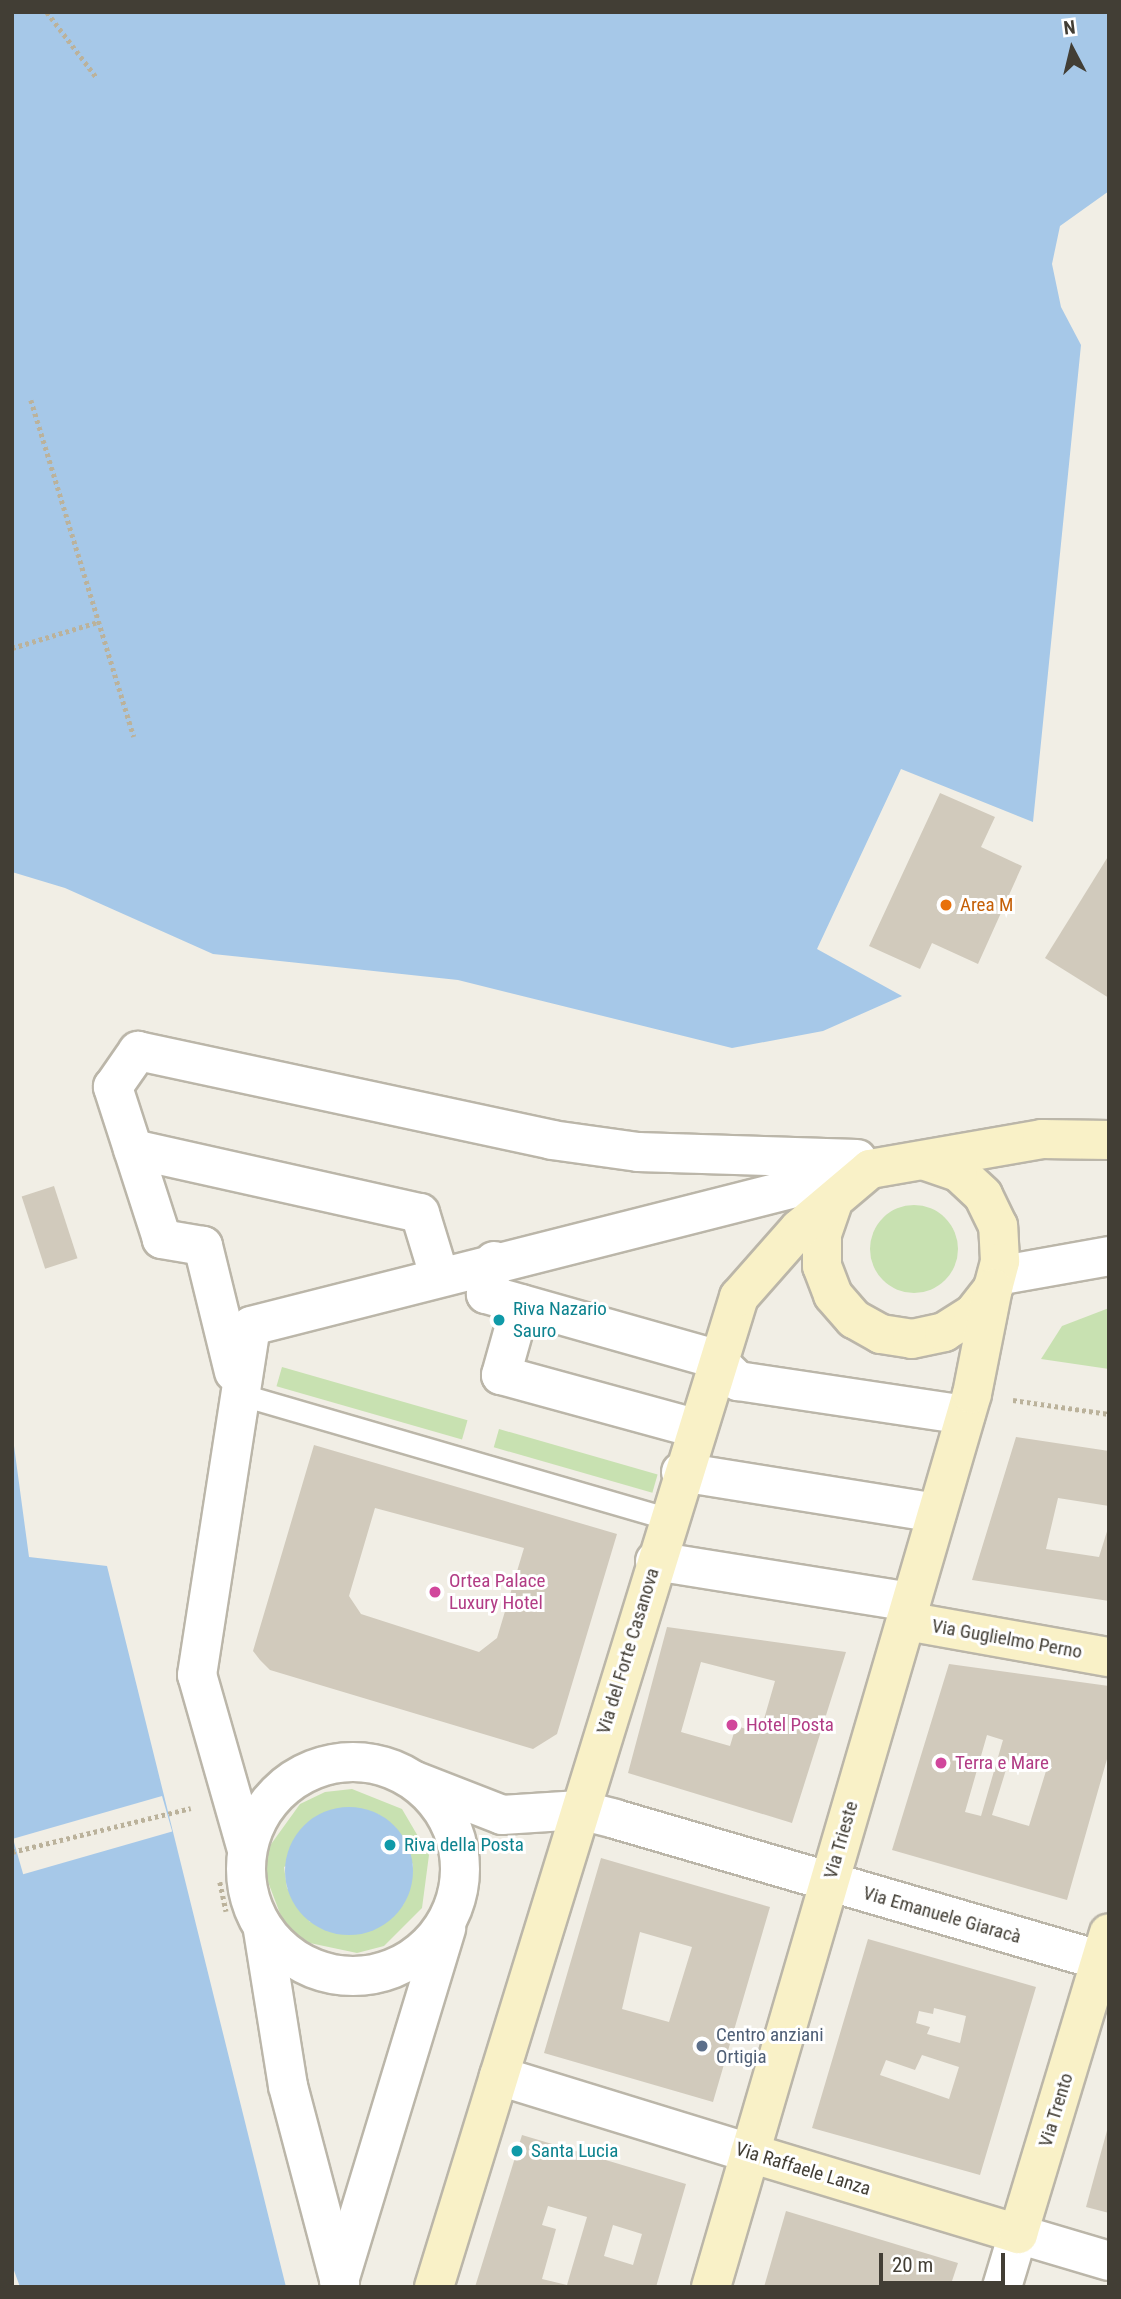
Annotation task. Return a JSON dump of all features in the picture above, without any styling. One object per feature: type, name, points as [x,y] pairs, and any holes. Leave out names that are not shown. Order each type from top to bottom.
[{"type":"street","points":[[239,1394],[203,1246],[162,1239],[113,1087],[138,1051],[552,1140],[638,1152],[896,1164],[958,1172],[984,1195],[998,1226],[995,1282],[973,1314],[944,1332],[912,1339],[881,1334],[854,1319],[833,1294],[822,1266],[822,1234],[832,1205],[896,1164]]},
{"type":"street","points":[[340,2284],[288,2086],[263,1930],[247,1891],[247,1850],[197,1675],[251,1326],[494,1261],[896,1164],[1042,1139],[1109,1140]]},
{"type":"street","points":[[133,1149],[419,1213],[439,1275]]},
{"type":"street","name":"Via del Forte Casanova","points":[[434,2287],[499,2077],[597,1815],[595,1759],[715,1359],[739,1297],[799,1229],[832,1205]]},
{"type":"street","points":[[995,1282],[1071,1258],[1109,1256]]},
{"type":"street","points":[[494,1261],[486,1294],[715,1359],[738,1381],[969,1405],[961,1374],[912,1339]]},
{"type":"street","name":"Via Trieste","points":[[711,2287],[969,1405],[995,1282]]},
{"type":"street","points":[[521,1304],[501,1376],[695,1428]]},
{"type":"street","points":[[681,1472],[937,1513]]},
{"type":"street","points":[[661,1541],[909,1612]]},
{"type":"street","name":"Via Guglielmo Perno","points":[[909,1612],[1109,1657]]},
{"type":"street","points":[[247,1850],[257,1821],[299,1776],[358,1762],[502,1815],[597,1815]]},
{"type":"street","points":[[340,2284],[449,1919],[461,1870],[458,1844],[435,1799],[415,1781]]},
{"type":"street","name":"Via Emanuele Giaracà","points":[[597,1815],[829,1882],[1106,1952]]},
{"type":"street","points":[[263,1930],[304,1966],[359,1977],[411,1960],[449,1919]]},
{"type":"street","name":"Via Trento","points":[[1002,2287],[1106,1952]]},
{"type":"street","name":"Via Raffaele Lanza","points":[[499,2077],[1109,2261]]},
{"type":"street","points":[[310,2171],[350,2181],[373,2170]]},
{"type":"lane","points":[[239,1394],[661,1541]]},
{"type":"path","points":[[47,12],[97,78]]},
{"type":"path","points":[[31,400],[134,737]]},
{"type":"path","points":[[12,648],[99,622]]},
{"type":"path","points":[[969,1405],[1109,1414]]},
{"type":"path","points":[[12,1852],[167,1813]]},
{"type":"green space","points":[[914,1205],[939,1212],[951,1224],[958,1249],[951,1274],[939,1286],[914,1293],[889,1286],[877,1274],[870,1249],[877,1224],[889,1212]]},
{"type":"green space","points":[[1109,1308],[1109,1369],[1041,1359],[1062,1326]]},
{"type":"green space","points":[[282,1367],[468,1420],[462,1439],[276,1386]]},
{"type":"green space","points":[[499,1429],[658,1474],[652,1493],[494,1447]]},
{"type":"green space","points":[[352,1789],[402,1809],[429,1855],[422,1908],[384,1946],[357,1953],[305,1942],[284,1924],[265,1874],[269,1847],[300,1804],[325,1792]],"holes":[[[378,1814],[395,1827],[413,1865],[403,1905],[310,1922],[287,1888],[284,1867]]]},
{"type":"water","points":[[12,12],[1109,12],[1109,191],[1060,226],[1052,264],[1061,307],[1081,345],[1033,822],[901,769],[817,949],[902,996],[823,1031],[732,1048],[458,980],[213,954],[65,888],[12,872]]},
{"type":"water","points":[[12,1431],[29,1557],[107,1566],[286,2287],[20,2287],[12,2265]]},
{"type":"water","points":[[349,1807],[373,1812],[394,1826],[408,1847],[413,1871],[408,1895],[394,1916],[373,1930],[349,1935],[325,1930],[304,1916],[290,1895],[285,1871],[290,1847],[304,1826],[325,1812]]},
{"type":"pier","points":[[162,1796],[172,1832],[23,1874],[13,1839]]},
{"type":"building","name":"Area M","points":[[940,793],[995,817],[981,847],[1022,866],[978,964],[932,943],[920,969],[869,946]]},
{"type":"building","points":[[1109,855],[1109,998],[1045,958]]},
{"type":"building","points":[[54,1186],[77,1258],[45,1269],[22,1197]]},
{"type":"building","points":[[1016,1437],[1109,1451],[1109,1506],[1058,1498],[1046,1549],[1099,1557],[1109,1525],[1109,1601],[972,1580]]},
{"type":"building","points":[[314,1445],[617,1534],[557,1734],[533,1749],[270,1670],[253,1651]],"holes":[[[375,1508],[524,1548],[497,1638],[479,1652],[361,1614],[349,1596]]]},
{"type":"building","points":[[667,1627],[846,1652],[792,1823],[628,1773]],"holes":[[[701,1662],[775,1681],[760,1733],[736,1726],[730,1746],[681,1732]]]},
{"type":"building","points":[[949,1664],[1109,1686],[1109,1752],[1067,1900],[892,1850]],"holes":[[[987,1735],[1003,1740],[981,1816],[965,1812]],[[1009,1760],[1046,1771],[1029,1826],[992,1815]]]},
{"type":"building","points":[[601,1858],[770,1907],[713,2102],[544,2053]],"holes":[[[640,1932],[692,1947],[669,2022],[622,2009]]]},
{"type":"building","points":[[868,1939],[1036,1987],[980,2175],[812,2128]],"holes":[[[934,2008],[966,2016],[960,2043],[927,2034],[930,2027],[916,2023],[919,2011],[933,2014]],[[922,2055],[959,2067],[949,2099],[880,2075],[886,2060],[915,2070]]]},
{"type":"building","points":[[1109,2127],[1109,2213],[1086,2207]]},
{"type":"building","points":[[522,2135],[686,2184],[656,2287],[475,2287]],"holes":[[[548,2206],[587,2217],[567,2285],[542,2279],[556,2229],[542,2225]],[[613,2225],[642,2234],[633,2265],[604,2256]]]},
{"type":"building","points":[[786,2211],[958,2263],[950,2287],[764,2287]]},
{"type":"place","name":"Area M","points":[[946,905]]},
{"type":"place","name":"Riva Nazario Sauro","points":[[499,1320]]},
{"type":"place","name":"Ortea Palace Luxury Hotel","points":[[435,1592]]},
{"type":"place","name":"Hotel Posta","points":[[732,1725]]},
{"type":"place","name":"Terra e Mare","points":[[941,1763]]},
{"type":"place","name":"Riva della Posta","points":[[390,1845]]},
{"type":"place","name":"Centro anziani Ortigia","points":[[702,2046]]},
{"type":"place","name":"Santa Lucia","points":[[517,2151]]}]
